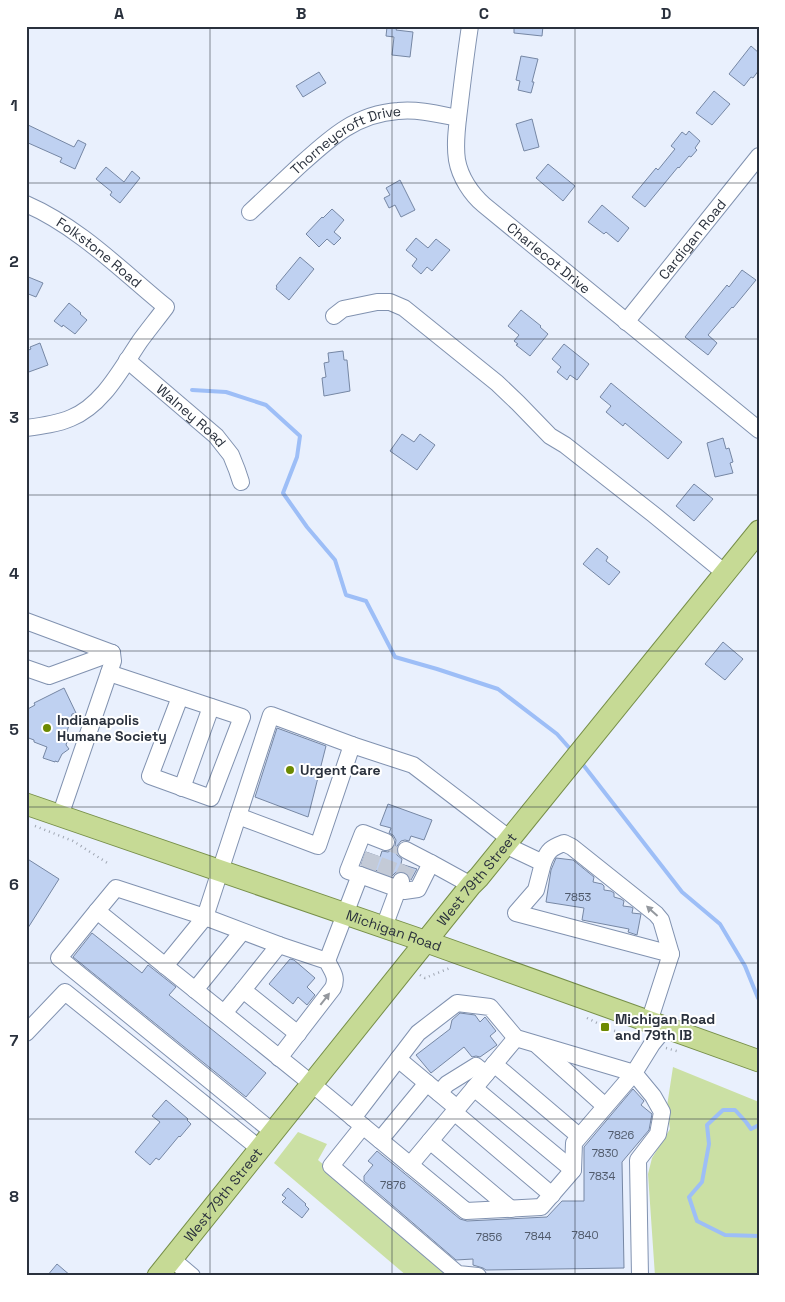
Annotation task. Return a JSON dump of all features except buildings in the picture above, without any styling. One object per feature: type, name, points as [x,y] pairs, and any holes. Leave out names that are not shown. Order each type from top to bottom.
[{"type":"main road","name":"West 79th Street","points":[[158,1276],[759,531]]},
{"type":"main road","name":"Michigan Road","points":[[26,804],[384,927],[759,1061]]},
{"type":"street","name":"Charlecot Drive","points":[[470,26],[456,146],[457,160],[463,178],[474,195],[759,430]]},
{"type":"street","name":"Thorneycroft Drive","points":[[250,212],[330,138],[356,122],[399,110],[422,111],[458,118]]},
{"type":"street","name":"Cardigan Road","points":[[626,322],[759,156]]},
{"type":"street","name":"Folkstone Road","points":[[26,204],[51,216],[75,232],[166,308],[127,360]]},
{"type":"street","points":[[334,316],[343,309],[376,302],[390,302],[404,308],[497,383],[550,436],[565,445],[725,573]]},
{"type":"street","points":[[26,428],[62,422],[83,412],[102,395],[127,360]]},
{"type":"street","name":"Walney Road","points":[[127,360],[216,436],[231,455],[241,482]]},
{"type":"street","points":[[26,621],[112,653]]},
{"type":"street","points":[[26,668],[50,676],[112,653]]},
{"type":"street","points":[[60,816],[113,661],[112,653]]},
{"type":"street","points":[[109,673],[242,717],[212,798],[150,776],[180,697]]},
{"type":"street","points":[[182,788],[211,707]]},
{"type":"street","points":[[165,966],[204,917],[221,871],[271,715],[413,765],[508,842],[543,863]]},
{"type":"street","points":[[238,816],[318,846],[352,745]]},
{"type":"street","points":[[97,911],[466,1211],[542,1207],[573,1170],[574,1143],[634,1073],[652,1044],[657,1025],[671,954],[661,920],[572,847],[564,844],[556,846],[548,852],[536,890],[516,913],[671,954]]},
{"type":"street","points":[[327,961],[346,914],[372,859],[383,879],[405,868],[431,863],[472,885]]},
{"type":"street","points":[[405,868],[404,891],[418,889],[431,863]]},
{"type":"street","points":[[384,927],[405,868]]},
{"type":"street","points":[[274,1132],[59,958],[116,888],[327,961],[336,982],[279,1058]]},
{"type":"street","points":[[195,990],[242,932]]},
{"type":"street","points":[[224,1013],[279,945]]},
{"type":"street","points":[[243,990],[298,1034]]},
{"type":"street","points":[[26,1033],[64,992],[260,1149]]},
{"type":"street","points":[[478,1276],[458,1274],[331,1166],[398,1059],[418,1033],[457,1003],[490,1008],[516,1038],[634,1073],[653,1096],[662,1112],[658,1134],[638,1160],[640,1276]]},
{"type":"street","points":[[410,1164],[516,1038]]},
{"type":"street","points":[[534,1043],[605,1106]]},
{"type":"street","points":[[398,1059],[552,1195]]},
{"type":"street","points":[[380,1140],[433,1088],[447,1084],[476,1066],[490,1069],[579,1136]]},
{"type":"street","points":[[474,1088],[573,1170]]},
{"type":"street","points":[[430,1141],[511,1209]]},
{"type":"street","points":[[172,1259],[192,1276]]},
{"type":"path","points":[[34,826],[73,841],[109,864]]},
{"type":"green space","points":[[673,1067],[759,1102],[759,1276],[655,1276],[648,1174],[652,1158],[670,1129],[667,1106]]},
{"type":"green space","points":[[298,1132],[327,1144],[318,1160],[452,1276],[407,1276],[274,1163]]},
{"type":"waterway","points":[[192,390],[226,392],[266,405],[300,436],[297,457],[283,493],[307,527],[335,560],[346,595],[366,601],[395,657],[498,689],[557,734],[572,751]]},
{"type":"waterway","points":[[581,762],[682,892],[720,924],[745,966],[759,999]]},
{"type":"waterway","points":[[759,1125],[751,1129],[735,1110],[723,1110],[707,1125],[709,1144],[702,1182],[689,1197],[697,1221],[725,1235],[759,1236]]},
{"type":"tunnel","points":[[384,875],[395,846]]},
{"type":"tunnel","points":[[368,869],[373,854]]},
{"type":"tunnel","points":[[401,881],[408,866]]},
{"type":"place","name":"Indianapolis Humane Society","points":[[47,728]]},
{"type":"place","name":"Urgent Care","points":[[290,770]]},
{"type":"place","name":"Michigan Road and 79th IB","points":[[605,1027]]}]
